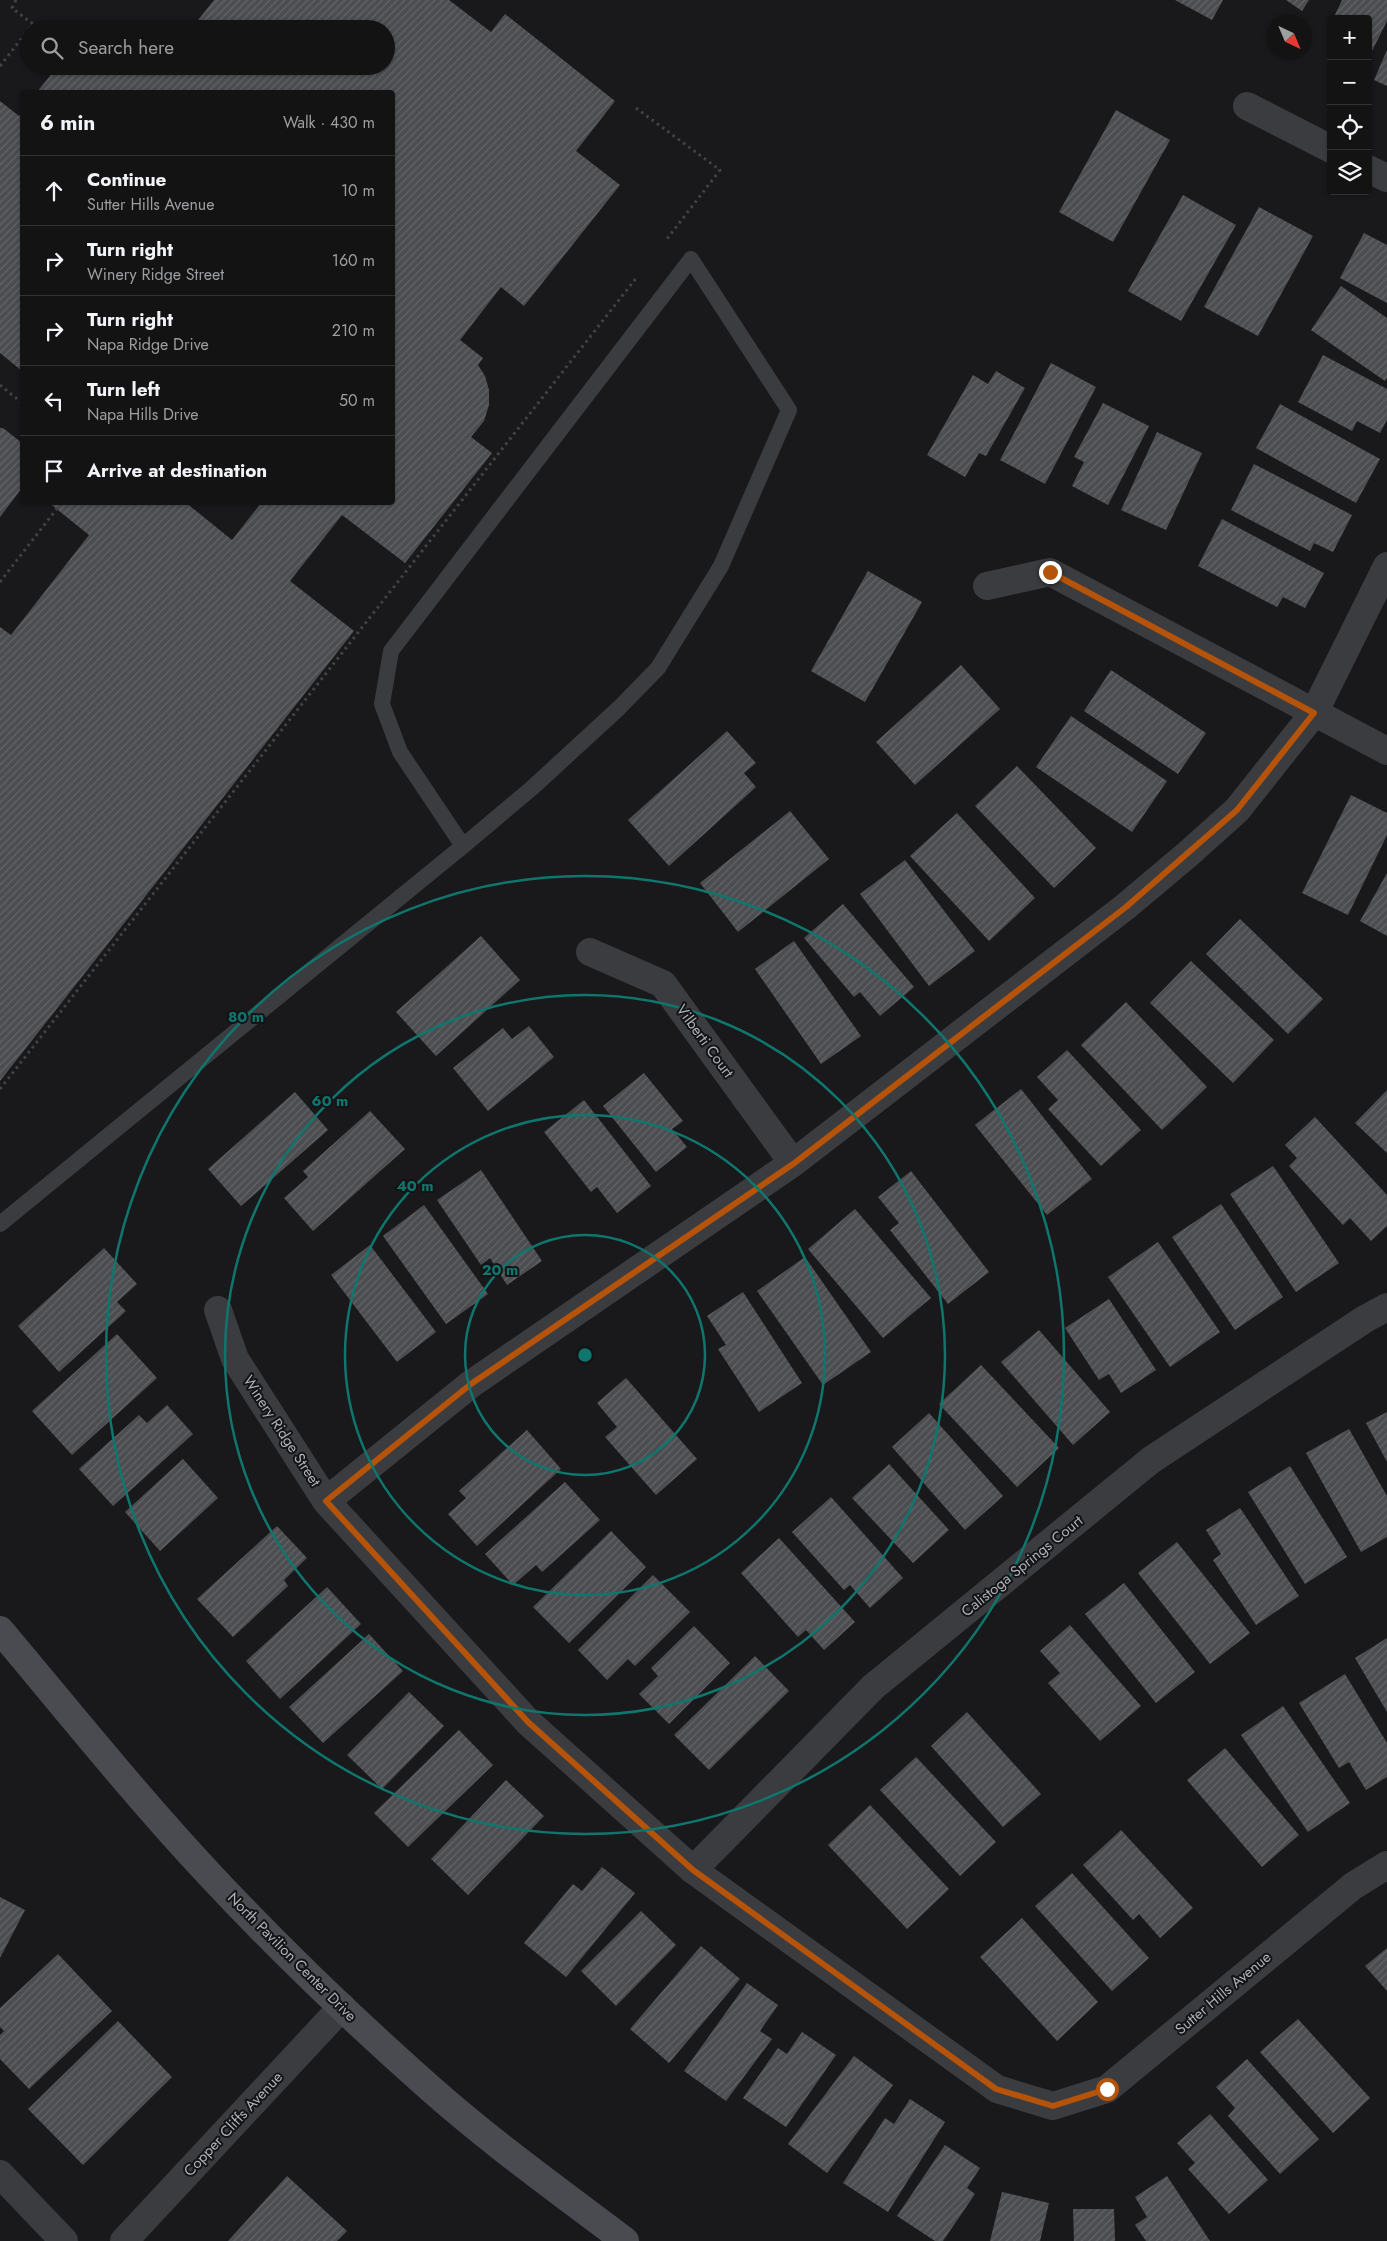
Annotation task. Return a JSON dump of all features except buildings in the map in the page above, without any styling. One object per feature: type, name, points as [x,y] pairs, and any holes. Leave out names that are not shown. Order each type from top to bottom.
[{"type":"street","points":[[1247,106],[1327,147]]},
{"type":"street","points":[[1372,171],[1387,178]]},
{"type":"street","points":[[326,1501],[471,1384],[793,1164],[1126,907],[1188,854],[1237,810],[1314,713],[1387,566]]},
{"type":"street","points":[[987,586],[1050,572],[1387,751]]},
{"type":"street","name":"Vilberti Court","points":[[590,952],[664,984],[793,1164]]},
{"type":"street","name":"Calistoga Springs Court","points":[[693,1870],[873,1687],[1151,1460],[1365,1319],[1387,1307]]},
{"type":"street","name":"Winery Ridge Street","points":[[218,1310],[235,1358],[326,1501],[528,1722],[693,1870],[996,2089],[1053,2106]]},
{"type":"street","name":"North Pavilion Center Drive","points":[[0,1630],[158,1819],[210,1876],[342,2007],[432,2090],[518,2160],[624,2241]]},
{"type":"street","name":"Sutter Hills Avenue","points":[[1053,2106],[1107,2089],[1353,1886],[1387,1865]]},
{"type":"street","name":"Copper Cliffs Avenue","points":[[124,2241],[342,2007]]},
{"type":"street","points":[[0,2174],[64,2241]]},
{"type":"lane","points":[[0,1224],[463,846],[532,788],[619,708],[658,668],[721,566],[789,410],[691,259],[391,651],[382,704],[400,752],[463,846]]},
{"type":"path","points":[[16,0],[12,8],[28,20]]},
{"type":"path","points":[[0,66],[20,40]]},
{"type":"path","points":[[636,108],[720,170],[664,243]]},
{"type":"path","points":[[0,1089],[639,274]]},
{"type":"path","points":[[0,385],[20,400]]},
{"type":"path","points":[[0,582],[60,505]]},
{"type":"route","points":[[1050,572],[1314,713],[1237,810],[1126,907],[793,1164],[471,1384],[326,1501],[528,1722],[693,1870],[996,2089],[1053,2106],[1107,2089]]}]
